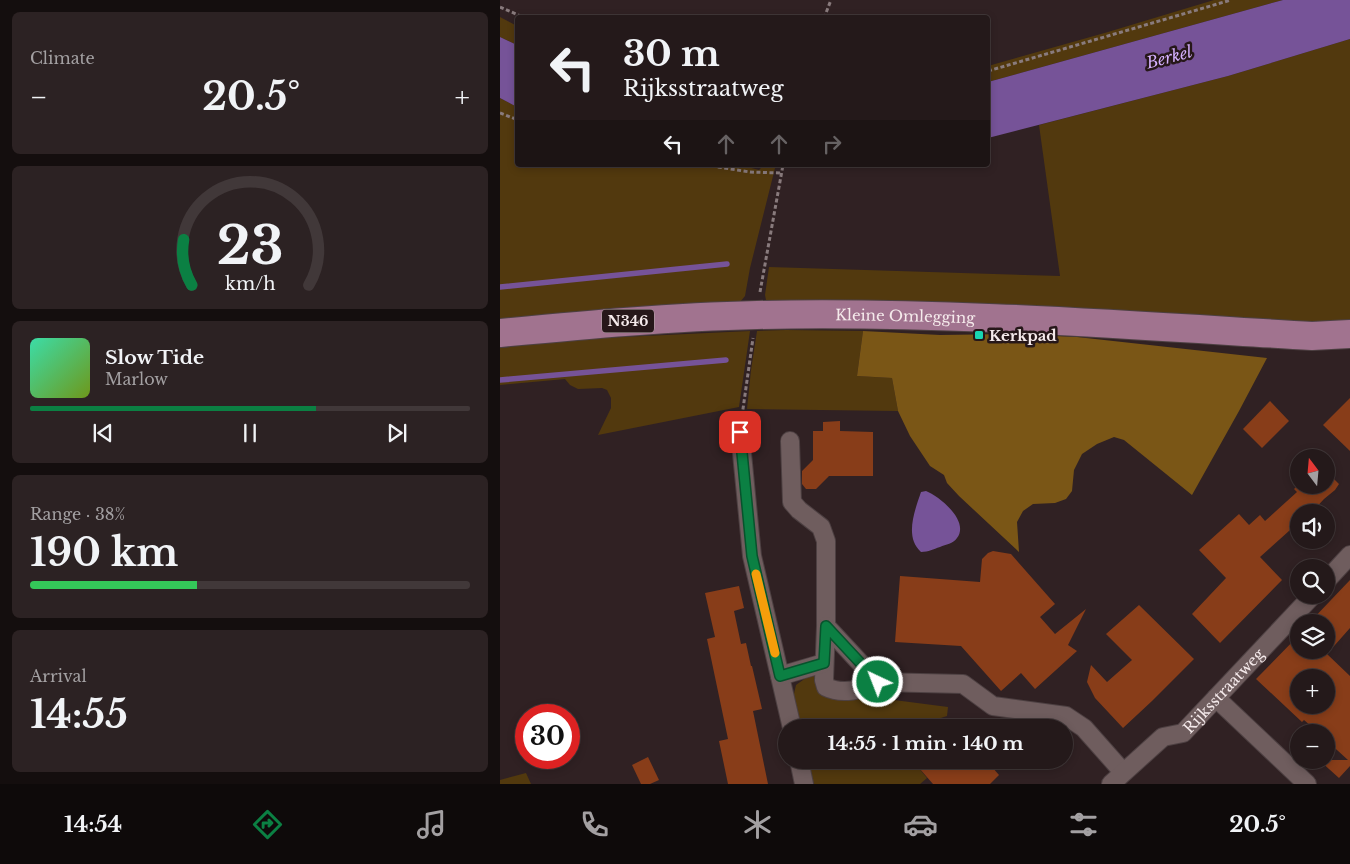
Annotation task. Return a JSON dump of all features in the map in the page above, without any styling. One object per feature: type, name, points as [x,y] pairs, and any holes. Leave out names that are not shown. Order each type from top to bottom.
[{"type":"main road","name":"Kleine Omlegging","points":[[500,333],[620,322],[756,315],[878,315],[1000,318],[1312,336]]},
{"type":"main road","name":"N346","points":[[1312,336],[1350,334]]},
{"type":"main road","name":"N346","points":[[1312,336],[1350,343]]},
{"type":"street","points":[[740,432],[752,556],[790,719]]},
{"type":"street","name":"Rijksstraatweg","points":[[790,440],[792,502],[821,527],[826,541],[824,684],[831,690],[857,691],[878,682],[963,684],[994,706],[1066,716],[1084,728],[1117,778],[1163,737],[1182,733],[1305,604]]},
{"type":"street","points":[[1335,572],[1350,556]]},
{"type":"street","points":[[826,626],[878,682]]},
{"type":"street","points":[[780,676],[824,663]]},
{"type":"street","points":[[1216,698],[1307,784]]},
{"type":"street","points":[[801,769],[804,784]]},
{"type":"path","points":[[825,15],[831,0]]},
{"type":"path","points":[[990,70],[1231,0]]},
{"type":"path","points":[[500,7],[518,15]]},
{"type":"path","points":[[500,113],[515,119]]},
{"type":"path","points":[[718,167],[750,172],[781,173]]},
{"type":"path","points":[[740,432],[756,315],[782,167]]},
{"type":"shaded area","points":[[1214,0],[1283,0],[990,81],[990,65]]},
{"type":"shaded area","points":[[500,17],[515,25],[515,44],[500,37]]},
{"type":"shaded area","points":[[1350,39],[1350,327],[990,307],[766,300],[769,267],[1060,276],[1039,125],[1228,76]]},
{"type":"shaded area","points":[[500,98],[515,106],[515,167],[748,167],[759,170],[762,167],[775,168],[750,268],[745,296],[740,302],[670,305],[500,319]]},
{"type":"shaded area","points":[[750,331],[739,407],[598,435],[611,408],[611,398],[607,390],[602,388],[578,389],[570,385],[565,379],[500,385],[500,348],[581,339]]},
{"type":"shaded area","points":[[757,331],[863,331],[857,376],[892,378],[898,411],[747,409]]},
{"type":"shaded area","points":[[863,331],[940,335],[1013,334],[1077,337],[1267,358],[1192,495],[1124,440],[1114,437],[1097,444],[1082,454],[1074,470],[1072,491],[1066,499],[1055,503],[1033,504],[1023,511],[1017,522],[1019,552],[959,496],[947,483],[944,475],[930,466],[910,436],[898,411],[892,378],[857,376]]},
{"type":"shaded area","points":[[810,675],[818,677],[817,690],[948,707],[947,716],[938,719],[797,719],[793,698],[796,685]]},
{"type":"shaded area","points":[[808,769],[920,769],[927,778],[920,784],[810,784]]},
{"type":"shaded area","points":[[526,773],[531,784],[500,784],[500,780]]},
{"type":"water","name":"Berkel","points":[[1283,0],[1350,0],[1350,39],[1228,76],[990,137],[990,81]]},
{"type":"water","points":[[500,37],[515,44],[515,106],[500,98]]},
{"type":"water","points":[[926,491],[938,498],[951,510],[959,524],[960,531],[957,538],[951,543],[921,552],[913,539],[912,523],[921,492]]},
{"type":"building","points":[[1350,398],[1350,451],[1323,425]]},
{"type":"building","points":[[1270,401],[1289,421],[1262,448],[1243,429]]},
{"type":"building","points":[[840,421],[840,431],[873,432],[873,476],[829,476],[816,489],[806,489],[802,484],[802,471],[813,460],[813,431],[823,431],[823,422]]},
{"type":"building","points":[[1335,480],[1339,484],[1335,490]]},
{"type":"building","points":[[1295,494],[1330,494],[1319,504],[1290,504],[1290,530],[1260,557],[1282,580],[1220,643],[1192,614],[1226,578],[1199,550],[1239,514],[1249,525],[1260,515],[1265,521]]},
{"type":"building","points":[[993,551],[1011,554],[1055,604],[1040,617],[1055,634],[1086,609],[1068,645],[1077,651],[1035,689],[1021,673],[1001,691],[961,646],[895,642],[900,576],[980,582],[982,559]]},
{"type":"building","points":[[1350,580],[1350,628],[1335,645],[1335,614],[1318,614],[1327,604],[1335,604],[1335,596]]},
{"type":"building","points":[[739,586],[744,608],[734,611],[741,644],[746,643],[762,709],[753,711],[768,784],[728,784],[719,741],[728,739],[707,639],[715,637],[705,593]]},
{"type":"building","points":[[1139,605],[1194,659],[1123,728],[1095,698],[1087,682],[1091,665],[1107,682],[1132,660],[1106,634]]},
{"type":"building","points":[[1290,644],[1290,659],[1332,659],[1350,676],[1350,766],[1339,778],[1329,769],[1335,769],[1335,760],[1348,760],[1335,748],[1335,724],[1309,724],[1304,720],[1302,722],[1293,714],[1335,714],[1335,669],[1290,669],[1290,711],[1256,679]]},
{"type":"building","points":[[648,757],[659,780],[650,784],[641,784],[632,765]]},
{"type":"building","points":[[920,769],[994,769],[999,775],[990,784],[933,784]]},
{"type":"waterway","points":[[500,287],[727,264]]},
{"type":"waterway","points":[[500,380],[726,360]]},
{"type":"slow traffic","points":[[756,574],[775,653]]},
{"type":"place","name":"Kerkpad","points":[[979,335]]},
{"type":"route","points":[[740,432],[752,556],[780,676],[824,663],[826,626],[878,682]]}]
